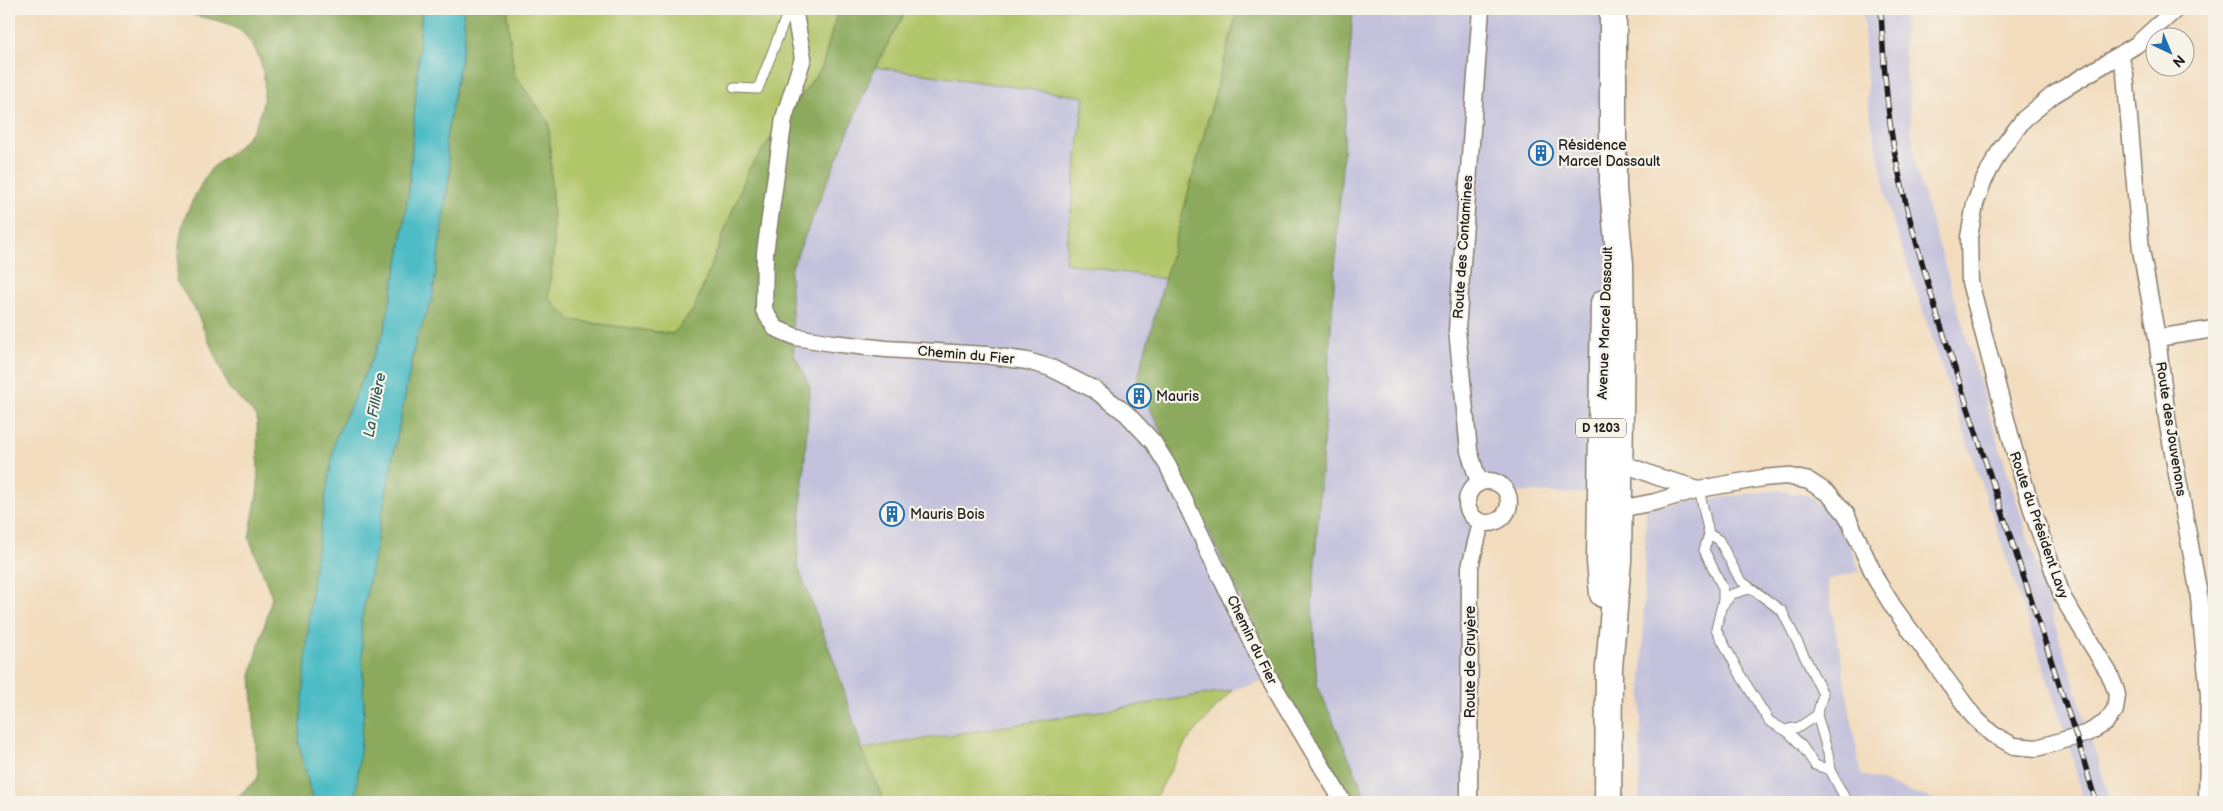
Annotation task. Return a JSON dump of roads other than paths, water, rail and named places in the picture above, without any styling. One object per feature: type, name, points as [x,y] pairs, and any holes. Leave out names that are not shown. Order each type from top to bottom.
[{"type":"main road","name":"Avenue Marcel Dassault","points":[[1608,802],[1609,668],[1618,561],[1610,508],[1610,462],[1620,303],[1620,264],[1613,188],[1613,9]]},
{"type":"street","name":"Chemin du Fier","points":[[794,9],[803,58],[784,118],[765,253],[764,310],[775,328],[796,337],[832,343],[886,349],[986,355],[1027,361],[1073,378],[1095,390],[1119,407],[1153,442],[1168,466],[1268,676],[1343,802]]},
{"type":"street","name":"Route des Contamines","points":[[1479,483],[1469,452],[1457,330],[1481,9]]},
{"type":"street","name":"Route du Président Lavy","points":[[1610,508],[1655,502],[1699,489],[1763,478],[1787,476],[1809,481],[1829,494],[1846,514],[1878,582],[1899,616],[1974,717],[1992,734],[2002,741],[2025,748],[2038,748],[2088,733],[2111,717],[2117,695],[2113,680],[2063,598],[2050,567],[2013,446],[1970,282],[1969,237],[1975,204],[1983,182],[2001,149],[2024,119],[2052,95],[2120,56],[2176,9]]},
{"type":"street","name":"Route des Jouvenons","points":[[2120,56],[2125,74],[2141,250],[2157,338],[2168,425],[2198,589],[2212,695],[2207,802]]},
{"type":"street","points":[[2157,338],[2214,329]]},
{"type":"street","name":"Route du Président Lavy","points":[[1610,462],[1699,489]]},
{"type":"street","points":[[1489,481],[1498,484],[1506,491],[1509,500],[1508,510],[1502,518],[1493,523],[1481,523],[1470,514],[1466,504],[1468,494],[1479,483],[1489,481]]},
{"type":"street","name":"Route de Gruyère","points":[[1470,802],[1470,567],[1481,523]]},
{"type":"lane","points":[[734,88],[758,89],[789,9]]},
{"type":"lane","points":[[1699,489],[1709,534],[1704,550],[1722,588],[1722,606],[1716,629],[1741,676],[1769,721],[1785,730],[1802,746],[1815,765],[1830,770]]},
{"type":"lane","points":[[1709,534],[1719,540],[1740,580],[1782,611],[1822,694],[1817,716],[1828,753],[1830,770],[1847,802]]},
{"type":"lane","points":[[1722,606],[1732,594],[1750,589]]},
{"type":"lane","points":[[1785,730],[1799,727],[1817,716]]},
{"type":"water","name":"La Fillière","points":[[422,9],[463,9],[465,36],[445,143],[450,168],[432,300],[416,339],[361,621],[364,710],[355,802],[313,802],[299,743],[313,575],[335,440],[384,332],[399,257],[409,189]]},
{"type":"railway","points":[[1881,9],[1885,79],[1891,132],[1913,231],[1936,311],[2080,748],[2096,802]]},
{"type":"place","name":"Résidence Marcel Dassault","points":[[1541,153]]},
{"type":"place","name":"Mauris","points":[[1139,396]]},
{"type":"place","name":"Mauris Bois","points":[[892,514]]}]
